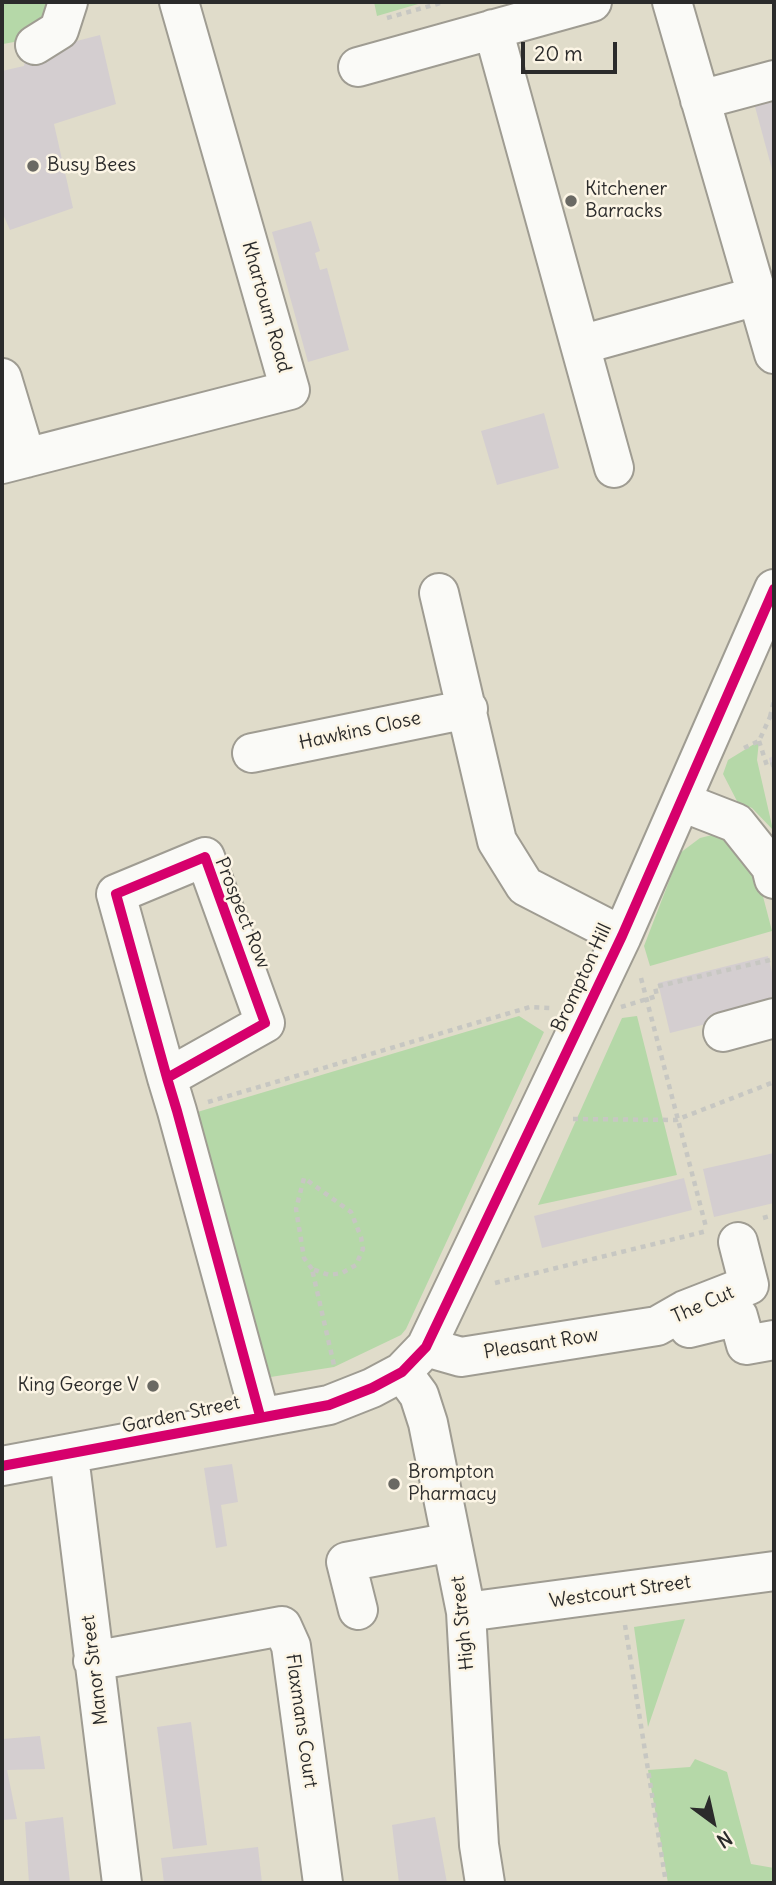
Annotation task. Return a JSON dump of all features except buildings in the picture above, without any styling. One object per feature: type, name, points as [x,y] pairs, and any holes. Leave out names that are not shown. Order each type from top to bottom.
[{"type":"street","points":[[36,45],[59,30],[68,2]]},
{"type":"street","name":"Khartoum Road","points":[[2,378],[14,461],[290,390],[178,2]]},
{"type":"street","points":[[358,67],[592,2]]},
{"type":"street","points":[[672,2],[774,354]]},
{"type":"street","points":[[492,29],[614,468]]},
{"type":"street","points":[[700,100],[774,80]]},
{"type":"street","points":[[580,345],[757,296]]},
{"type":"street","name":"Brompton Hill","points":[[414,1359],[453,1295],[622,936],[774,589]]},
{"type":"street","points":[[439,593],[497,841],[525,886],[622,936]]},
{"type":"street","name":"Hawkins Close","points":[[252,753],[468,709]]},
{"type":"street","points":[[682,802],[736,823],[771,867],[774,879]]},
{"type":"street","name":"Prospect Row","points":[[172,1094],[265,1023],[205,857],[116,894],[260,1416]]},
{"type":"street","points":[[723,1032],[774,1018]]},
{"type":"street","name":"The Cut","points":[[657,1326],[685,1310],[749,1285],[730,1230]]},
{"type":"street","points":[[657,1326],[674,1332],[738,1316],[746,1345],[774,1340]]},
{"type":"street","name":"Pleasant Row","points":[[414,1359],[461,1357],[657,1326]]},
{"type":"street","name":"Garden Street","points":[[2,1466],[69,1456],[341,1400],[372,1388],[414,1359]]},
{"type":"street","name":"High Street","points":[[414,1359],[419,1395],[428,1423],[466,1612],[479,1845],[485,1883]]},
{"type":"street","name":"Manor Street","points":[[69,1456],[122,1883]]},
{"type":"street","points":[[358,1610],[346,1562],[452,1542]]},
{"type":"street","name":"Westcourt Street","points":[[466,1612],[774,1571]]},
{"type":"street","name":"Flaxmans Court","points":[[93,1661],[282,1626],[291,1646],[323,1883]]},
{"type":"path","points":[[387,18],[444,2]]},
{"type":"path","points":[[770,717],[774,701]]},
{"type":"path","points":[[760,741],[767,766],[774,764],[774,767]]},
{"type":"path","points":[[622,936],[636,960],[676,1120],[730,1230]]},
{"type":"path","points":[[621,1007],[657,996],[655,987],[774,959]]},
{"type":"path","points":[[572,1119],[676,1120],[774,1082]]},
{"type":"path","points":[[312,1269],[329,1275],[342,1273],[356,1265],[363,1249],[351,1212],[304,1178],[296,1209],[304,1258],[312,1269],[341,1400]]},
{"type":"path","points":[[453,1295],[730,1230],[774,1215]]},
{"type":"path","points":[[619,1592],[666,1883]]},
{"type":"green space","points":[[2,2],[51,2],[49,13],[25,40],[3,44]]},
{"type":"green space","points":[[374,2],[425,2],[377,16]]},
{"type":"green space","points":[[759,741],[757,760],[773,830],[752,808],[738,803],[723,774],[728,760]]},
{"type":"green space","points":[[716,834],[730,836],[753,858],[772,931],[650,966],[644,946],[680,853],[700,838]]},
{"type":"green space","points":[[519,1016],[544,1032],[406,1329],[401,1335],[334,1367],[258,1379],[184,1116]]},
{"type":"green space","points":[[637,1016],[677,1175],[538,1205],[622,1018]]},
{"type":"green space","points":[[685,1619],[648,1727],[634,1627]]},
{"type":"green space","points":[[695,1759],[727,1772],[751,1864],[774,1868],[774,1883],[668,1883],[648,1770],[690,1767]]},
{"type":"cycle path","points":[[2,1466],[329,1405],[372,1388],[402,1372],[426,1347],[622,936],[774,589]]},
{"type":"cycle path","points":[[167,1078],[265,1023],[205,857],[116,894],[260,1416]]},
{"type":"place","name":"Busy Bees","points":[[33,166]]},
{"type":"place","name":"Kitchener Barracks","points":[[571,201]]},
{"type":"place","name":"King George V","points":[[153,1386]]},
{"type":"place","name":"Brompton Pharmacy","points":[[394,1484]]}]
